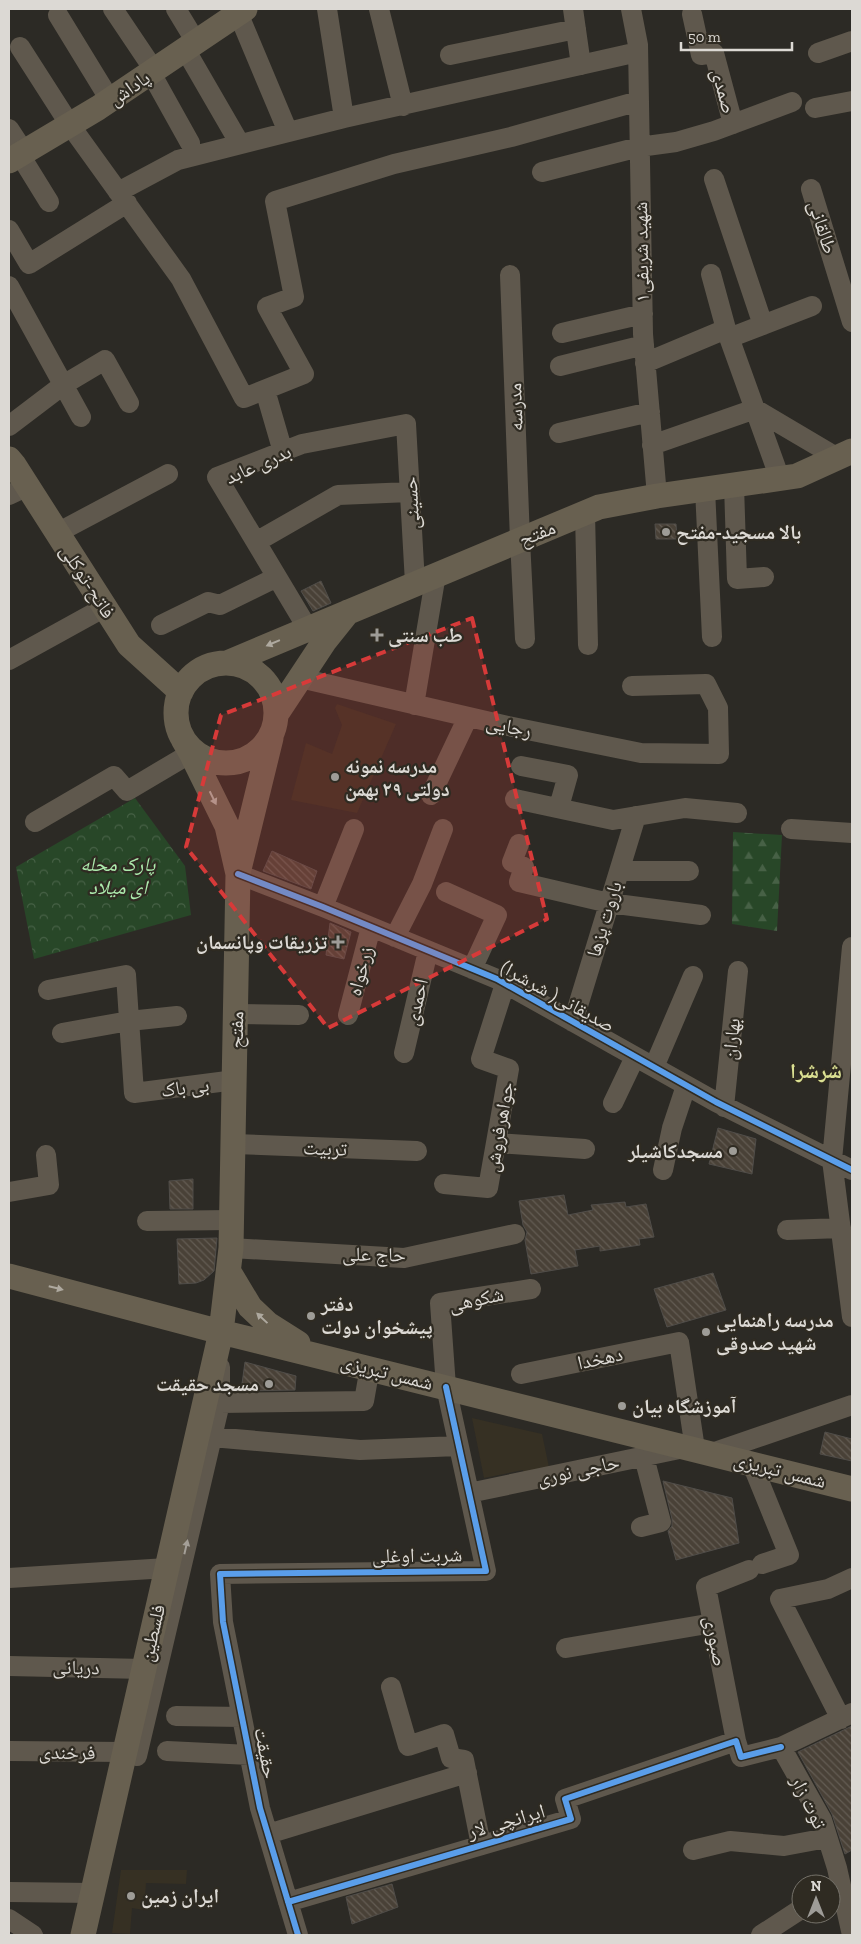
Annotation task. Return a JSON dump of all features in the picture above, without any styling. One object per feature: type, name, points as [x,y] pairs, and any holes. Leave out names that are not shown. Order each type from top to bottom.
[{"type":"main road","name":"پاداش","points":[[18,156],[110,100],[241,11]]},
{"type":"main road","name":"مفتح","points":[[277,713],[324,642],[350,610],[599,507],[657,496],[797,476],[845,454]]},
{"type":"main road","name":"فاتح-توکلی","points":[[9,459],[18,490],[58,533],[129,645],[180,692]]},
{"type":"main road","points":[[271,738],[260,752],[244,761],[227,764],[210,761],[194,753],[187,746],[177,724],[176,708],[180,692],[188,680],[199,671],[213,665],[227,663],[350,610]]},
{"type":"main road","points":[[227,663],[249,669],[268,684],[275,698],[277,713],[276,726],[271,738],[238,874]]},
{"type":"main road","name":"مفتح","points":[[187,746],[227,826],[238,874],[234,1144],[230,1260],[221,1332]]},
{"type":"main road","points":[[230,1260],[250,1307],[268,1324],[298,1343],[334,1358]]},
{"type":"main road","name":"شمس تبریزی","points":[[9,1276],[221,1332],[334,1358],[852,1489]]},
{"type":"main road","name":"فلسطین","points":[[83,1935],[221,1332]]},
{"type":"street","points":[[113,9],[152,71],[190,143]]},
{"type":"street","points":[[176,9],[190,46],[240,144]]},
{"type":"street","points":[[327,9],[344,118]]},
{"type":"street","points":[[378,9],[403,106]]},
{"type":"street","points":[[573,9],[581,65]]},
{"type":"street","name":"شهید شریفی۱","points":[[631,9],[638,52],[644,354],[657,496]]},
{"type":"street","points":[[241,11],[288,132]]},
{"type":"street","name":"صمدی","points":[[692,14],[701,55],[714,53],[733,124]]},
{"type":"street","points":[[58,15],[110,100]]},
{"type":"street","points":[[450,55],[576,30]]},
{"type":"street","points":[[818,53],[852,41]]},
{"type":"street","points":[[20,47],[70,125],[181,279],[244,398],[304,374],[267,308],[294,297],[275,201],[394,164],[511,137],[639,101]]},
{"type":"street","points":[[9,230],[29,264],[178,160],[344,118],[638,52]]},
{"type":"street","points":[[815,108],[852,101]]},
{"type":"street","points":[[542,172],[639,147],[676,142],[733,124],[792,102]]},
{"type":"street","points":[[9,129],[18,156],[50,202]]},
{"type":"street","points":[[714,179],[764,325]]},
{"type":"street","name":"طالقانی","points":[[811,189],[852,322]]},
{"type":"street","points":[[711,274],[728,334],[780,479]]},
{"type":"street","name":"مدرسه","points":[[510,275],[520,540],[526,639]]},
{"type":"street","points":[[9,286],[81,418]]},
{"type":"street","points":[[560,366],[644,354],[728,334],[764,325],[812,306]]},
{"type":"street","points":[[562,333],[642,314]]},
{"type":"street","points":[[9,426],[63,386],[105,360],[129,403]]},
{"type":"street","points":[[265,390],[283,452]]},
{"type":"street","points":[[652,445],[755,409],[845,454]]},
{"type":"street","points":[[560,433],[650,412]]},
{"type":"street","name":"بدری عابد","points":[[308,628],[218,478],[302,444],[406,424]]},
{"type":"street","name":"حسینی","points":[[406,424],[410,492],[426,579],[414,705]]},
{"type":"street","points":[[58,533],[168,474]]},
{"type":"street","points":[[734,485],[737,579],[764,577]]},
{"type":"street","points":[[705,489],[712,637]]},
{"type":"street","points":[[256,542],[338,495],[410,492]]},
{"type":"street","points":[[585,513],[588,645]]},
{"type":"street","points":[[161,625],[208,602],[220,605],[277,577]]},
{"type":"street","points":[[9,660],[105,607]]},
{"type":"street","name":"رجایی","points":[[300,678],[468,717],[641,753],[720,754],[718,708],[706,684],[632,686]]},
{"type":"street","points":[[431,795],[468,717]]},
{"type":"street","points":[[34,822],[114,776],[127,791],[187,746]]},
{"type":"street","points":[[521,766],[568,775],[559,807]]},
{"type":"street","points":[[515,799],[613,820],[685,808],[737,813]]},
{"type":"street","name":"باروت پزها","points":[[573,1022],[636,816]]},
{"type":"street","points":[[323,907],[354,829]]},
{"type":"street","points":[[395,937],[422,884],[443,829]]},
{"type":"street","points":[[792,829],[852,833]]},
{"type":"street","points":[[519,844],[512,862],[524,867],[519,882],[609,903],[701,915]]},
{"type":"street","points":[[619,871],[689,871]]},
{"type":"street","name":"(شرشرا )صدیقانی","points":[[238,874],[372,927],[505,984],[724,1107],[852,1170]]},
{"type":"street","points":[[446,892],[497,915],[472,969]]},
{"type":"street","name":"زرخواه","points":[[348,1015],[372,927]]},
{"type":"street","points":[[852,947],[832,1160],[852,1317]]},
{"type":"street","name":"احمدی","points":[[404,1053],[428,951]]},
{"type":"street","name":"بهاران","points":[[724,1107],[738,971]]},
{"type":"street","points":[[48,990],[126,976],[129,1021]]},
{"type":"street","points":[[654,1068],[693,976]]},
{"type":"street","name":"جواهرفروش","points":[[444,1184],[488,1188],[508,1069],[480,1059],[505,984]]},
{"type":"street","points":[[236,1014],[299,1015]]},
{"type":"street","points":[[62,1033],[129,1021],[177,1016]]},
{"type":"street","name":"بی باک","points":[[129,1021],[134,1093],[235,1080]]},
{"type":"street","points":[[612,1103],[635,1057]]},
{"type":"street","points":[[663,1170],[672,1128],[686,1086]]},
{"type":"street","name":"تربیت","points":[[234,1144],[417,1151]]},
{"type":"street","points":[[496,1144],[585,1149]]},
{"type":"street","points":[[9,1192],[49,1185],[46,1155]]},
{"type":"street","points":[[147,1221],[231,1220]]},
{"type":"street","points":[[787,1230],[841,1228]]},
{"type":"street","name":"حاج علی","points":[[230,1260],[404,1258],[515,1234]]},
{"type":"street","name":"شکوهی","points":[[446,1386],[440,1303],[531,1289]]},
{"type":"street","points":[[95,1935],[220,1402],[221,1332]]},
{"type":"street","name":"دهخدا","points":[[521,1374],[679,1342],[699,1450]]},
{"type":"street","points":[[220,1402],[364,1401],[370,1367]]},
{"type":"street","name":"شربت اوغلی","points":[[220,1574],[486,1571],[446,1386]]},
{"type":"street","name":"حاجی نوری","points":[[469,1493],[644,1457],[699,1450],[852,1405]]},
{"type":"street","points":[[212,1437],[360,1450],[458,1446]]},
{"type":"street","points":[[641,1527],[661,1522],[644,1457]]},
{"type":"street","name":"صبوری","points":[[736,1741],[706,1587],[789,1555],[752,1464]]},
{"type":"street","points":[[9,1578],[167,1568]]},
{"type":"street","name":"حقیقت","points":[[220,1574],[223,1622],[260,1808],[298,1935]]},
{"type":"street","points":[[736,1741],[741,1757],[781,1747],[847,1716],[780,1599],[828,1589],[852,1578]]},
{"type":"street","points":[[566,1648],[713,1624]]},
{"type":"street","name":"دریانی","points":[[9,1666],[144,1669]]},
{"type":"street","points":[[391,1688],[408,1746],[444,1734],[451,1758],[464,1760],[481,1845]]},
{"type":"street","points":[[176,1716],[242,1717]]},
{"type":"street","name":"ایرانچی لار","points":[[288,1902],[571,1819],[565,1799],[736,1741]]},
{"type":"street","name":"توت زار","points":[[781,1747],[822,1820],[839,1871],[852,1935]]},
{"type":"street","name":"فرخندی","points":[[9,1751],[125,1752]]},
{"type":"street","points":[[167,1751],[250,1755]]},
{"type":"street","points":[[268,1834],[467,1773]]},
{"type":"street","points":[[693,1850],[730,1841],[784,1846],[827,1838]]},
{"type":"street","points":[[9,1892],[93,1893]]},
{"type":"street","points":[[761,1935],[791,1916]]},
{"type":"street","points":[[9,1919],[33,1935]]},
{"type":"highlighted area","points":[[472,618],[547,919],[328,1028],[186,847],[221,715]]},
{"type":"shaded area","name":"مدرسه نمونه دولتی ۲۹ بهمن","points":[[337,704],[396,724],[357,813],[291,800],[306,743],[332,754],[342,725],[335,708]]},
{"type":"shaded area","points":[[472,1418],[542,1434],[550,1472],[525,1476],[523,1470],[484,1478]]},
{"type":"shaded area","name":"ایران زمین","points":[[121,1870],[187,1870],[186,1884],[146,1883],[144,1910],[132,1908],[130,1934],[112,1933]]},
{"type":"green space","name":"پارک محله ای میلاد","points":[[135,798],[185,866],[191,915],[34,959],[16,867]]},
{"type":"green space","points":[[733,832],[782,835],[777,931],[732,924]]},
{"type":"building","name":"بالا مسجید-مفتح","points":[[655,524],[676,524],[677,539],[656,539]]},
{"type":"building","points":[[321,581],[331,603],[313,611],[301,591]]},
{"type":"building","points":[[272,851],[317,871],[311,889],[263,871]]},
{"type":"building","name":"تزریقات وپانسمان","points":[[330,923],[351,932],[344,959],[326,955]]},
{"type":"building","name":"مسجدکاشیلر","points":[[718,1128],[756,1139],[752,1174],[709,1164]]},
{"type":"building","points":[[193,1179],[193,1209],[170,1209],[169,1181]]},
{"type":"building","points":[[564,1195],[568,1215],[593,1210],[591,1205],[625,1202],[626,1207],[646,1204],[654,1237],[639,1239],[640,1245],[600,1251],[600,1246],[575,1250],[578,1266],[531,1274],[525,1240],[527,1232],[523,1225],[519,1201]]},
{"type":"building","points":[[217,1238],[214,1271],[204,1280],[196,1283],[179,1284],[177,1239]]},
{"type":"building","points":[[713,1273],[726,1310],[667,1327],[654,1289]]},
{"type":"building","name":"مسجد حقیقت","points":[[245,1362],[296,1376],[295,1390],[241,1391]]},
{"type":"building","points":[[825,1432],[852,1439],[852,1461],[820,1454]]},
{"type":"building","points":[[663,1481],[732,1498],[739,1543],[676,1560],[668,1531],[672,1526],[672,1519]]},
{"type":"building","points":[[852,1726],[852,1850],[845,1854],[832,1814],[798,1752]]},
{"type":"building","points":[[392,1884],[398,1907],[352,1924],[346,1897]]},
{"type":"cycle path","points":[[238,874],[497,979],[716,1102],[852,1170]]},
{"type":"cycle path","points":[[298,1935],[260,1808],[223,1622],[220,1574],[486,1571],[446,1387]]},
{"type":"cycle path","points":[[288,1902],[571,1819],[565,1799],[736,1741],[741,1757],[781,1747]]},
{"type":"place","name":"بالا مسجید-مفتح","points":[[666,532]]},
{"type":"place","name":"طب سنتی","points":[[377,635]]},
{"type":"place","name":"مدرسه نمونه دولتی ۲۹ بهمن","points":[[335,777]]},
{"type":"place","name":"تزریقات وپانسمان","points":[[338,942]]},
{"type":"place","name":"مسجدکاشیلر","points":[[733,1151]]},
{"type":"place","name":"دفتر پیشخوان دولت","points":[[311,1316]]},
{"type":"place","name":"مدرسه راهنمایی شهید صدوقی","points":[[706,1332]]},
{"type":"place","name":"مسجد حقیقت","points":[[269,1384]]},
{"type":"place","name":"آموزشگاه بیان","points":[[622,1406]]},
{"type":"place","name":"ایران زمین","points":[[131,1896]]},
{"type":"district","name":"شرشرا","points":[[816,1070]]}]
